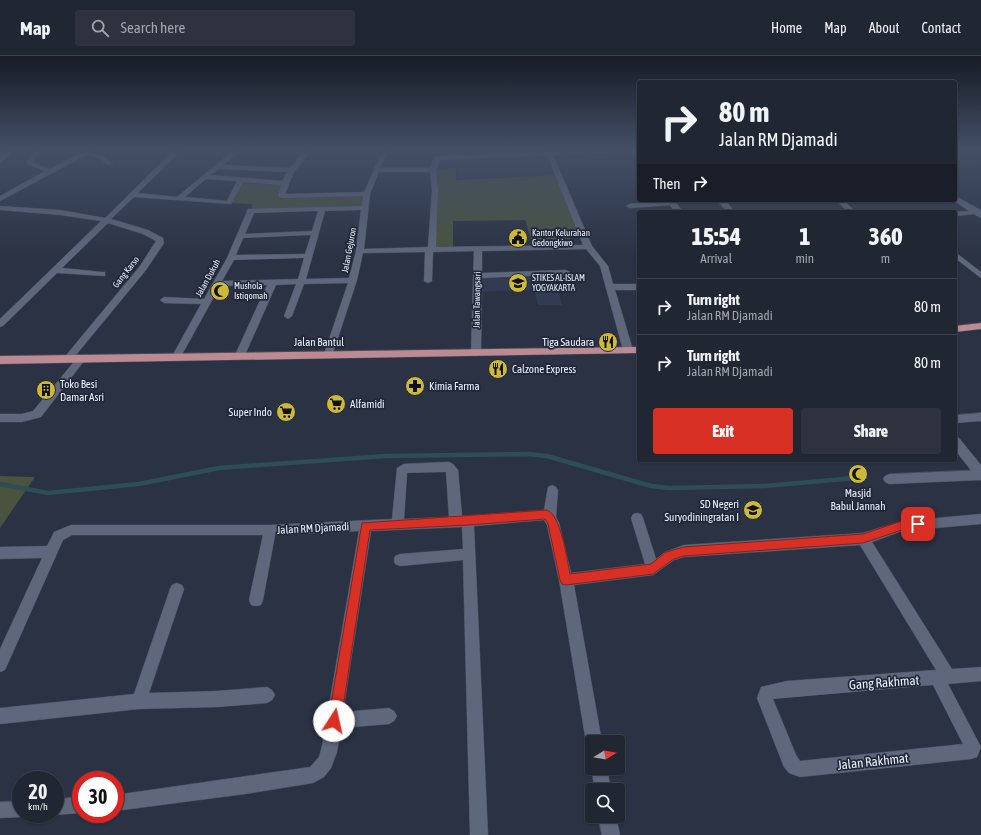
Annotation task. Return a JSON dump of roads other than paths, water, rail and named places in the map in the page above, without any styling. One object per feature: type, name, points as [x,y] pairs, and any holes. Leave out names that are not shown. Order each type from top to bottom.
[{"type":"main road","points":[[957,329],[981,326]]},
{"type":"main road","name":"Jalan Bantul","points":[[0,360],[176,358],[240,355],[634,350]]},
{"type":"street","points":[[0,199],[22,186]]},
{"type":"street","points":[[0,324],[141,186]]},
{"type":"street","points":[[180,198],[193,186]]},
{"type":"street","points":[[132,195],[229,203],[237,186]]},
{"type":"street","points":[[284,186],[280,196],[282,197],[367,194]]},
{"type":"street","name":"Jalan Gejuron","points":[[329,354],[353,280],[360,251],[367,194],[370,186]]},
{"type":"street","points":[[428,280],[435,186]]},
{"type":"street","points":[[562,186],[588,247],[603,264],[610,288],[634,350]]},
{"type":"street","points":[[957,199],[979,213]]},
{"type":"street","points":[[630,206],[671,202]]},
{"type":"street","points":[[723,202],[729,210]]},
{"type":"street","points":[[841,202],[850,210]]},
{"type":"street","points":[[0,208],[48,211],[106,221]]},
{"type":"street","points":[[288,316],[301,282],[322,210],[366,208]]},
{"type":"street","name":"Jalan Dukuh","points":[[176,358],[231,258],[250,212],[256,210],[322,210]]},
{"type":"street","points":[[957,214],[979,213]]},
{"type":"street","name":"Gang Karso","points":[[68,359],[139,273],[161,242],[160,238],[137,229],[106,221]]},
{"type":"street","points":[[240,236],[316,233]]},
{"type":"street","points":[[360,251],[588,247]]},
{"type":"street","name":"Jalan Tawangsari","points":[[476,353],[478,248]]},
{"type":"street","points":[[231,258],[309,256]]},
{"type":"street","points":[[957,256],[981,276]]},
{"type":"street","points":[[56,270],[102,274]]},
{"type":"street","points":[[478,276],[566,272]]},
{"type":"street","points":[[216,284],[353,280]]},
{"type":"street","points":[[240,355],[273,282]]},
{"type":"street","points":[[610,288],[637,287]]},
{"type":"street","points":[[164,300],[206,302]]},
{"type":"street","points":[[0,418],[22,418],[37,414],[81,359]]},
{"type":"street","points":[[957,419],[981,418]]},
{"type":"street","points":[[957,444],[981,475]]},
{"type":"street","points":[[398,523],[401,471],[404,469],[449,467],[452,470],[469,554],[479,835]]},
{"type":"street","points":[[889,479],[981,475]]},
{"type":"street","points":[[552,490],[550,516],[553,523],[566,580],[593,735]]},
{"type":"street","name":"Jalan RM Djamadi","points":[[0,665],[58,536],[71,530],[270,530],[462,521],[540,514],[550,516]]},
{"type":"street","points":[[637,518],[653,569]]},
{"type":"street","points":[[566,580],[653,569],[670,556],[684,551],[863,538],[902,526],[981,519]]},
{"type":"street","points":[[124,802],[245,786],[313,775],[320,771],[326,761],[334,721],[366,526]]},
{"type":"street","points":[[256,600],[270,530]]},
{"type":"street","points":[[863,538],[943,677]]},
{"type":"street","points":[[0,553],[51,552]]},
{"type":"street","points":[[400,560],[469,554]]},
{"type":"street","points":[[139,701],[177,589]]},
{"type":"street","name":"Gang Rakhmat","points":[[787,689],[981,674]]},
{"type":"street","name":"Jalan Rakhmat","points":[[787,689],[766,692],[765,698],[790,761],[794,767],[800,768],[971,751],[972,747],[943,677]]},
{"type":"street","points":[[0,716],[139,701],[217,699],[267,695]]},
{"type":"street","points":[[334,721],[389,716]]},
{"type":"street","points":[[0,810],[12,809]]},
{"type":"street","points":[[608,823],[611,835]]},
{"type":"waterway","points":[[0,484],[48,493],[139,484],[219,468],[386,456],[529,454],[547,456],[651,486],[669,488],[765,486],[866,477]]},
{"type":"place","name":"Kantor Kelurahan Gedongkiwo","points":[[518,238]]},
{"type":"place","name":"STIKES AL-ISLAM YOGYAKARTA","points":[[518,283]]},
{"type":"place","name":"Mushola Istiqomah","points":[[220,291]]},
{"type":"place","name":"Tiga Saudara","points":[[608,342]]},
{"type":"place","name":"Calzone Express","points":[[498,369]]},
{"type":"place","name":"Kimia Farma","points":[[415,386]]},
{"type":"place","name":"Toko Besi Damar Asri","points":[[46,390]]},
{"type":"place","name":"Alfamidi","points":[[336,404]]},
{"type":"place","name":"Super Indo","points":[[286,412]]},
{"type":"place","name":"Masjid Babul Jannah","points":[[858,474]]},
{"type":"place","name":"SD Negeri Suryodiningratan I","points":[[753,510]]}]
